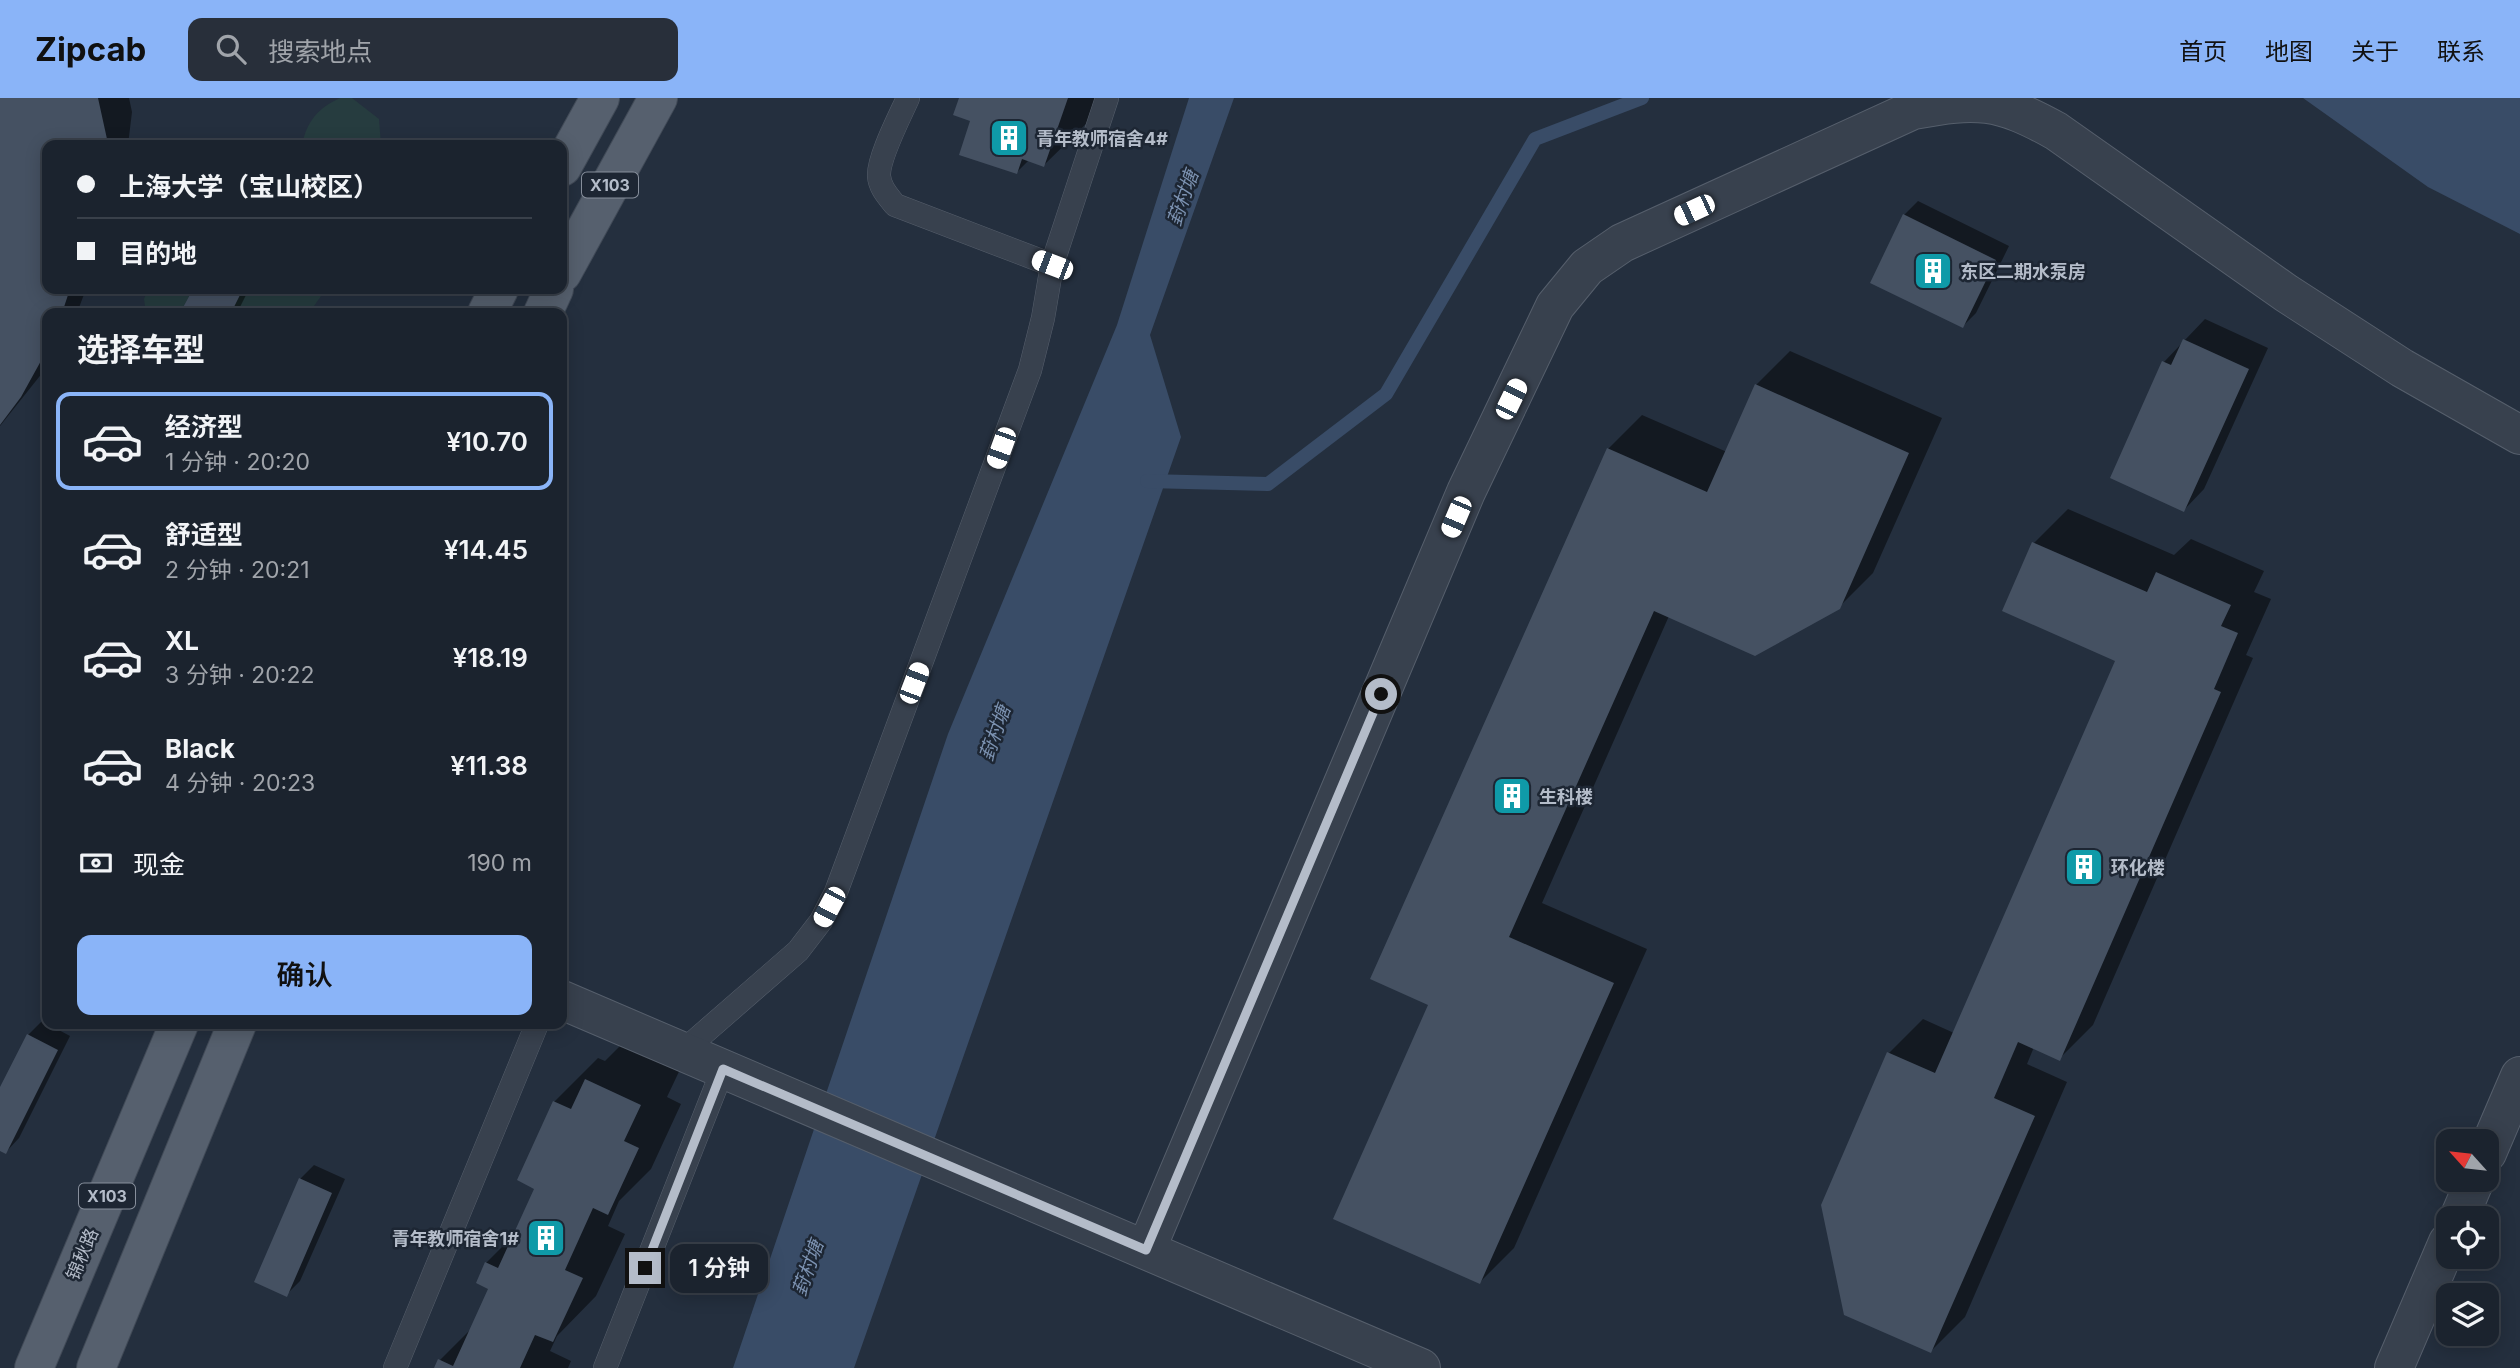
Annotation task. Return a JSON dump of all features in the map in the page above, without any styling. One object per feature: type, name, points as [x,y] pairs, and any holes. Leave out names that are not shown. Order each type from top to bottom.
[{"type":"main road","name":"X103","points":[[567,158],[600,98]]},
{"type":"main road","name":"X103","points":[[567,264],[659,98]]},
{"type":"main road","name":"锦秋路","points":[[34,1368],[177,1029]]},
{"type":"main road","name":"X103","points":[[96,1368],[235,1029]]},
{"type":"street","points":[[1146,1250],[1466,492],[1555,306],[1587,267],[1622,243],[1913,110],[1953,102],[1990,102],[2025,114],[2056,131],[2286,293],[2402,368],[2520,435]]},
{"type":"street","points":[[567,1002],[1421,1368]]},
{"type":"street","points":[[2497,1129],[2520,1076]]},
{"type":"street","points":[[2394,1368],[2436,1269]]},
{"type":"lane","points":[[908,98],[886,147],[879,175],[883,190],[895,205],[1052,265]]},
{"type":"lane","points":[[682,1052],[798,951],[821,921],[836,892],[1030,370],[1052,265],[1107,98]]},
{"type":"lane","points":[[395,1368],[535,1029]]},
{"type":"lane","points":[[606,1368],[723,1069]]},
{"type":"green space","points":[[340,98],[352,98],[379,119],[381,140],[304,140],[315,116],[325,106]]},
{"type":"green space","points":[[146,294],[190,294],[183,308],[145,308]]},
{"type":"green space","points":[[240,294],[322,294],[313,308],[234,308]]},
{"type":"water","name":"葑村塘","points":[[1189,98],[1234,98],[1150,335],[1181,437],[854,1368],[733,1368],[948,734],[1117,325]]},
{"type":"water","points":[[2303,98],[2520,98],[2520,234],[2428,187]]},
{"type":"building","points":[[0,98],[98,98],[107,140],[42,140],[42,294],[68,294],[64,308],[42,308],[42,359],[21,397],[0,425]]},
{"type":"building","name":"青年教师宿舍4#","points":[[959,98],[1068,98],[1044,167],[1022,159],[1017,174],[959,155],[970,121],[953,115]]},
{"type":"building","name":"东区二期水泵房","points":[[1903,214],[1996,260],[1963,328],[1870,283]]},
{"type":"building","points":[[190,294],[240,294],[234,308],[183,308]]},
{"type":"building","points":[[2183,339],[2249,369],[2184,512],[2110,478],[2162,361],[2171,365]]},
{"type":"building","name":"生科楼","points":[[1755,384],[1909,453],[1840,609],[1755,656],[1654,611],[1509,937],[1614,983],[1480,1284],[1333,1219],[1428,1005],[1370,979],[1607,448],[1707,492]]},
{"type":"building","name":"环化楼","points":[[2032,542],[2147,592],[2156,572],[2231,605],[2221,626],[2238,633],[2214,689],[2221,692],[2060,1061],[2018,1042],[1994,1098],[2035,1116],[1931,1353],[1844,1315],[1821,1205],[1887,1052],[1935,1073],[2115,661],[2002,611]]},
{"type":"building","points":[[27,1034],[58,1050],[6,1154],[0,1151],[0,1087]]},
{"type":"building","name":"青年教师宿舍1#","points":[[585,1079],[641,1105],[624,1141],[639,1148],[608,1215],[593,1208],[565,1270],[583,1278],[553,1342],[535,1335],[520,1368],[434,1368],[438,1359],[453,1366],[488,1289],[476,1283],[485,1262],[498,1268],[534,1189],[517,1180],[553,1101],[571,1109]]},
{"type":"building","points":[[299,1178],[332,1193],[287,1297],[254,1282]]},
{"type":"waterway","points":[[1147,481],[1268,484],[1386,394],[1535,139],[1642,98]]},
{"type":"place","name":"青年教师宿舍4#","points":[[1009,138]]},
{"type":"place","name":"东区二期水泵房","points":[[1933,271]]},
{"type":"place","name":"生科楼","points":[[1512,796]]},
{"type":"place","name":"环化楼","points":[[2084,867]]},
{"type":"place","name":"青年教师宿舍1#","points":[[546,1238]]},
{"type":"route","points":[[645,1268],[723,1069],[1146,1250],[1381,694]]}]
